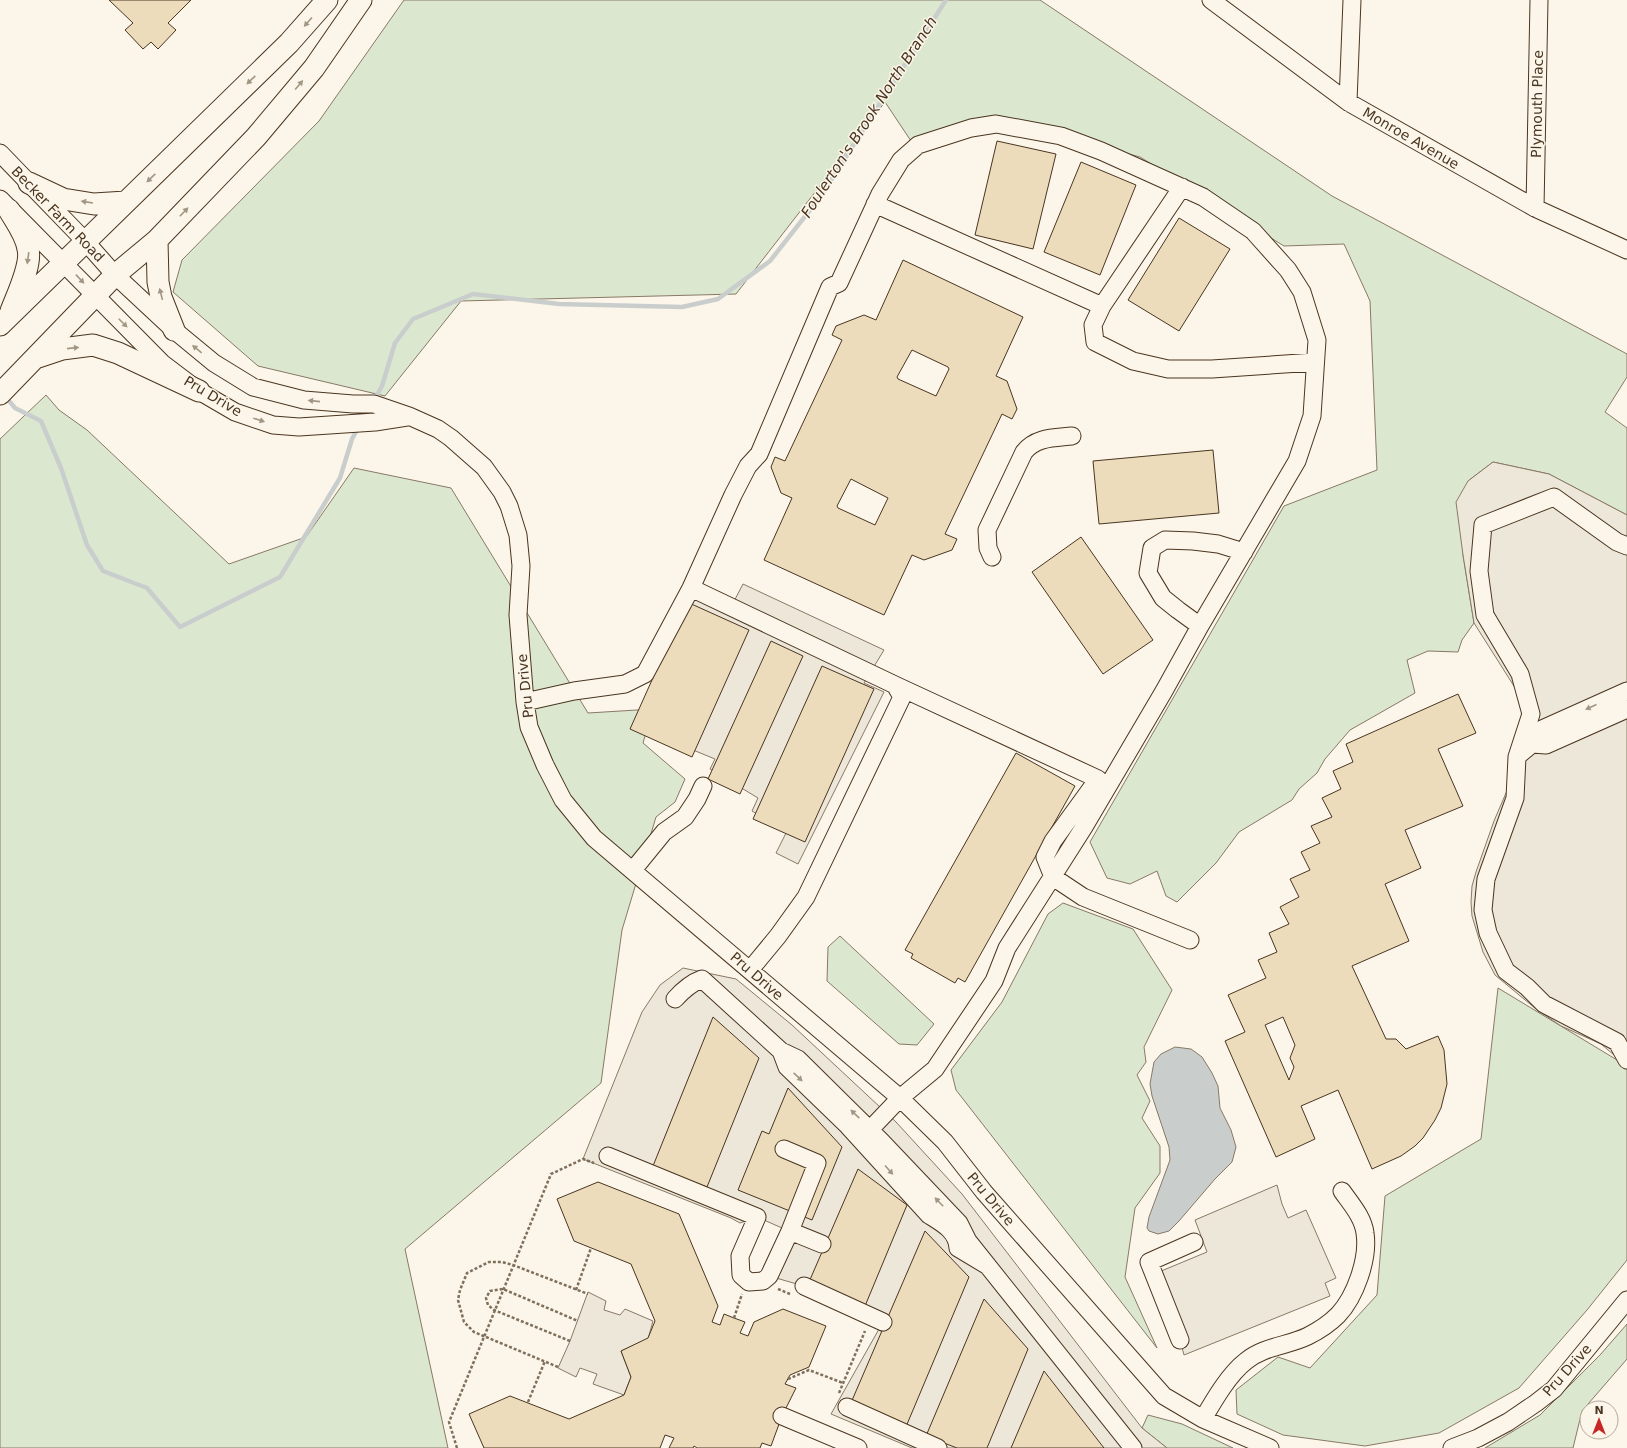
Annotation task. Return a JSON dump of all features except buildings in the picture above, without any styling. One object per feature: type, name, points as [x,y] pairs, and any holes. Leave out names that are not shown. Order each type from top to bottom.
[{"type":"main road","points":[[5,320],[289,43],[327,0]]},
{"type":"main road","points":[[4,390],[95,295],[115,275],[157,240],[256,137],[314,68],[361,0]]},
{"type":"main road","points":[[29,183],[63,198],[94,204],[126,202]]},
{"type":"main road","points":[[5,204],[29,250],[24,276],[5,320]]},
{"type":"main road","points":[[157,240],[158,280],[161,297],[174,330]]},
{"type":"main road","points":[[35,357],[62,349],[93,346],[118,353],[200,391]]},
{"type":"street","name":"Monroe Avenue","points":[[1211,0],[1348,102],[1534,208],[1627,250]]},
{"type":"street","points":[[1348,102],[1352,0]]},
{"type":"street","name":"Plymouth Place","points":[[1534,208],[1539,0]]},
{"type":"street","points":[[525,702],[574,691],[625,684],[645,674],[691,588],[733,495],[748,466],[759,454],[830,287],[839,284],[875,204],[901,160],[918,145],[971,128],[996,124],[1061,136],[1101,151],[1203,196],[1253,231],[1288,270],[1302,292],[1317,340],[1312,416],[1297,461],[1084,827],[1007,948],[994,981],[935,1069],[900,1098],[865,1134]]},
{"type":"street","name":"Becker Farm Road","points":[[0,153],[85,241],[115,275]]},
{"type":"street","points":[[1182,187],[1102,306],[1093,326],[1095,342],[1133,361],[1168,369],[1212,369],[1315,362]]},
{"type":"street","name":"Becker Farm Road","points":[[5,204],[95,295]]},
{"type":"street","points":[[875,204],[1102,306]]},
{"type":"street","name":"Pru Drive","points":[[115,275],[174,330],[214,363],[253,387],[304,400],[374,404],[409,416],[438,429],[473,456],[494,479],[509,506],[516,528],[521,550],[522,566],[518,615],[525,702],[530,727],[545,764],[563,800],[594,838],[900,1098],[945,1142],[984,1192],[1164,1396],[1203,1419],[1270,1448]]},
{"type":"street","name":"Pru Drive","points":[[95,295],[162,363],[200,391],[235,412],[273,425],[299,427],[374,422],[409,416]]},
{"type":"street","points":[[992,557],[988,548],[987,530],[1024,452],[1030,445],[1038,440],[1072,436]]},
{"type":"street","points":[[1627,546],[1617,542],[1554,497],[1484,525],[1480,571],[1485,615],[1520,674],[1531,714],[1517,757],[1515,798],[1486,879],[1483,910],[1488,933],[1506,971],[1527,987],[1544,1004],[1618,1042],[1627,1060]]},
{"type":"street","points":[[1200,626],[1163,598],[1148,573],[1152,548],[1166,540],[1193,541],[1218,544],[1244,552]]},
{"type":"street","points":[[691,588],[1098,779],[1053,841],[1045,857],[1053,877],[1083,897],[1190,940]]},
{"type":"street","points":[[750,970],[778,936],[806,897],[902,696],[895,685]]},
{"type":"street","points":[[1517,757],[1532,744],[1540,730],[1627,690]]},
{"type":"street","points":[[1532,744],[1546,745],[1627,709]]},
{"type":"street","points":[[633,870],[664,832],[685,817],[697,799],[703,786]]},
{"type":"street","points":[[675,999],[685,988],[702,979],[781,1051],[798,1059],[865,1134],[959,1223],[968,1241],[1133,1448]]},
{"type":"street","points":[[603,1160],[757,1217],[740,1256],[741,1274],[749,1282],[763,1280],[769,1276],[790,1231],[816,1163],[784,1149]]},
{"type":"street","points":[[1203,1419],[1216,1395],[1246,1361],[1263,1350],[1307,1337],[1337,1316],[1348,1302],[1365,1257],[1365,1233],[1358,1213],[1342,1191]]},
{"type":"street","points":[[790,1231],[822,1244]]},
{"type":"street","points":[[1180,1340],[1149,1262],[1194,1242]]},
{"type":"street","points":[[798,1290],[883,1322]]},
{"type":"street","name":"Pru Drive","points":[[1452,1448],[1478,1438],[1508,1422],[1536,1404],[1554,1389],[1627,1300]]},
{"type":"street","points":[[843,1401],[938,1448]]},
{"type":"street","points":[[782,1416],[858,1448]]},
{"type":"path","points":[[457,1448],[449,1422],[550,1174],[583,1159],[603,1160]]},
{"type":"path","points":[[576,1290],[591,1248]]},
{"type":"path","points":[[558,1367],[474,1332],[464,1322],[458,1300],[460,1290],[467,1273],[489,1262],[502,1262],[513,1264],[588,1294]]},
{"type":"path","points":[[771,1286],[798,1290]]},
{"type":"path","points":[[734,1318],[744,1288]]},
{"type":"path","points":[[570,1341],[494,1310],[488,1304],[486,1298],[490,1290],[503,1289],[578,1321]]},
{"type":"path","points":[[843,1401],[844,1384],[865,1332],[864,1326]]},
{"type":"path","points":[[528,1402],[545,1361]]},
{"type":"path","points":[[788,1379],[809,1370],[844,1384]]},
{"type":"green space","points":[[404,0],[1040,0],[1332,196],[1627,354],[1627,377],[1605,412],[1627,428],[1627,515],[1549,474],[1493,462],[1468,481],[1463,555],[1474,623],[1462,640],[1458,652],[1428,651],[1407,660],[1415,693],[1350,730],[1325,759],[1317,773],[1299,789],[1292,800],[1239,832],[1216,863],[1177,902],[1166,896],[1157,871],[1130,884],[1107,878],[1090,842],[1284,506],[1377,470],[1370,301],[1344,244],[1284,246],[1140,157],[995,118],[911,141],[885,102],[736,294],[461,301],[385,396],[258,366],[173,292],[182,260],[319,121]]},
{"type":"green space","points":[[46,395],[59,410],[87,430],[229,564],[306,537],[354,468],[451,488],[588,713],[653,709],[643,743],[685,779],[675,802],[656,817],[622,930],[601,1083],[405,1249],[448,1448],[0,1448],[0,439]]},
{"type":"green space","points":[[1063,903],[1133,929],[1172,990],[1144,1047],[1146,1062],[1137,1075],[1150,1101],[1142,1118],[1160,1146],[1160,1173],[1135,1208],[1125,1277],[1157,1348],[956,1090],[951,1070],[1002,1002],[1048,914]]},
{"type":"green space","points":[[840,936],[934,1024],[917,1045],[899,1044],[827,981],[828,947]]},
{"type":"green space","points":[[1498,988],[1627,1066],[1627,1260],[1587,1310],[1519,1388],[1439,1433],[1365,1446],[1283,1435],[1237,1414],[1236,1390],[1278,1357],[1310,1368],[1377,1295],[1385,1196],[1481,1139]]},
{"type":"green space","points":[[1627,1324],[1627,1359],[1592,1400],[1579,1400],[1579,1423],[1573,1448],[1485,1448],[1540,1415],[1600,1355]]},
{"type":"green space","points":[[1148,1415],[1182,1424],[1233,1448],[1167,1448],[1142,1428]]},
{"type":"shaded area","points":[[1493,462],[1549,474],[1627,515],[1627,1066],[1601,1044],[1561,1026],[1536,1009],[1495,975],[1483,952],[1472,916],[1472,886],[1494,821],[1515,772],[1526,725],[1519,694],[1474,623],[1456,502],[1468,481]]},
{"type":"shaded area","points":[[743,584],[884,650],[864,683],[884,692],[798,864],[776,853],[787,831],[752,811],[758,798],[710,769],[715,759],[654,734],[636,723],[698,591],[731,607]]},
{"type":"shaded area","points":[[683,968],[736,979],[792,1025],[896,1122],[962,1194],[1142,1428],[1167,1448],[912,1448],[831,1414],[883,1322],[804,1286],[769,1276],[789,1231],[757,1217],[740,1223],[731,1218],[583,1159],[642,1012],[660,985]]},
{"type":"shaded area","points":[[1175,1047],[1191,1049],[1202,1057],[1212,1073],[1218,1086],[1220,1108],[1231,1130],[1236,1147],[1232,1162],[1169,1231],[1158,1234],[1149,1231],[1147,1228],[1149,1217],[1170,1160],[1169,1147],[1152,1096],[1150,1084],[1154,1062],[1161,1054]]},
{"type":"shaded area","points":[[1277,1185],[1282,1204],[1288,1218],[1306,1210],[1336,1278],[1325,1283],[1330,1296],[1184,1355],[1180,1340],[1154,1274],[1207,1252],[1195,1220]]},
{"type":"shaded area","points":[[588,1292],[606,1301],[604,1310],[620,1315],[625,1309],[653,1321],[648,1339],[621,1351],[631,1377],[624,1395],[593,1384],[597,1374],[580,1368],[576,1377],[558,1368],[570,1341]]},
{"type":"waterway","name":"Foulerton's Brook North Branch","points":[[374,400],[382,386],[395,343],[413,319],[473,294],[559,304],[682,307],[718,299],[770,261],[821,196],[946,0]]},
{"type":"waterway","name":"Foulerton's Brook North Branch","points":[[5,396],[15,408],[41,421],[61,468],[87,545],[103,571],[147,588],[180,627],[280,577],[340,478],[352,439],[358,428]]}]
